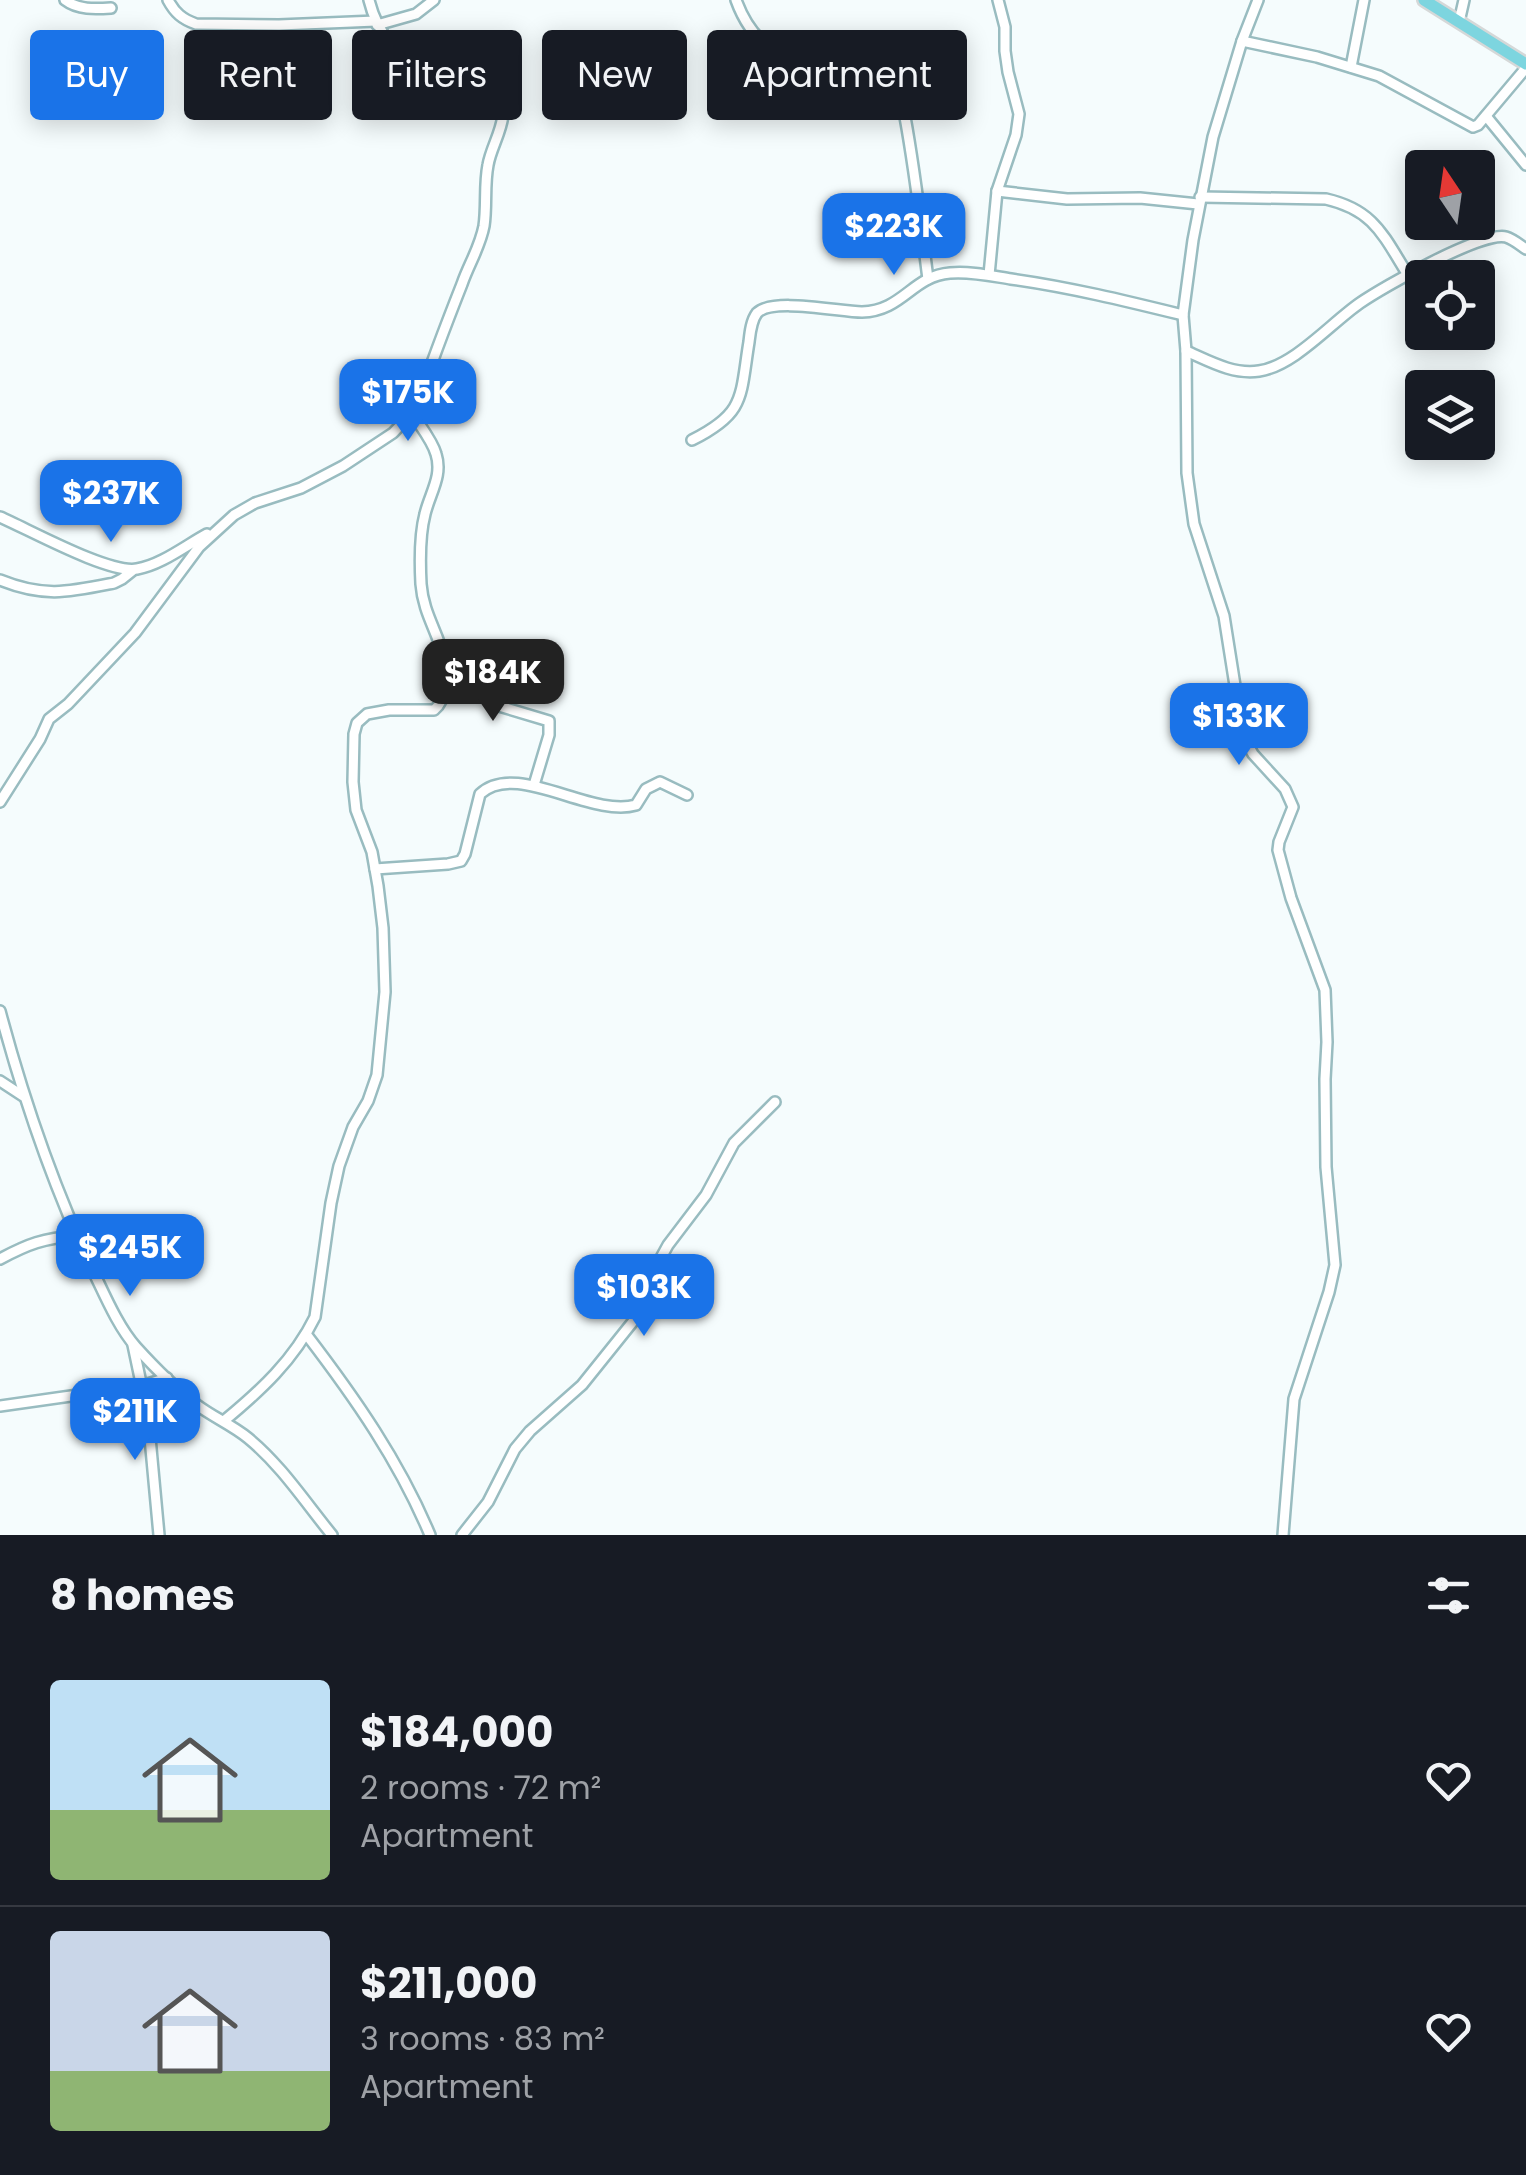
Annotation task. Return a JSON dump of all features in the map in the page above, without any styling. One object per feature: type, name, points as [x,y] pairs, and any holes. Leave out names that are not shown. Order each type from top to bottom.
[{"type":"main road","points":[[1424,0],[1526,66]]},
{"type":"street","points":[[65,0],[90,9],[111,8]]},
{"type":"street","points":[[168,0],[184,20],[196,24],[280,26],[377,23],[416,14],[434,0]]},
{"type":"street","points":[[0,802],[49,719],[135,632],[192,555],[222,526],[255,503],[301,488],[344,466],[392,433],[412,413],[479,245],[488,163],[503,109],[496,92],[428,72],[405,57],[385,40],[370,0]]},
{"type":"street","points":[[736,0],[742,16],[768,48],[816,64],[874,66],[888,70],[898,82],[928,279]]},
{"type":"street","points":[[989,275],[997,191],[1019,114],[1008,72],[1005,27],[998,0]]},
{"type":"street","points":[[1258,0],[1213,137],[1199,200],[1183,315],[1187,472],[1194,524],[1224,616],[1243,736],[1253,754],[1286,789],[1293,807],[1278,850],[1325,990],[1325,1130],[1335,1265],[1294,1398],[1284,1535]]},
{"type":"street","points":[[1350,67],[1364,0]]},
{"type":"street","points":[[1458,22],[1464,0]]},
{"type":"street","points":[[1242,40],[1380,76],[1468,125],[1478,125],[1526,66]]},
{"type":"street","points":[[1486,116],[1526,165]]},
{"type":"street","points":[[997,191],[1067,199],[1326,200],[1356,208],[1371,220],[1405,271]]},
{"type":"street","points":[[1437,260],[1504,236],[1526,249]]},
{"type":"street","points":[[692,440],[717,428],[734,411],[742,388],[752,324],[758,312],[768,308],[884,310],[928,279],[948,272],[989,275],[1083,292],[1183,315]]},
{"type":"street","points":[[1186,350],[1238,371],[1257,372],[1278,366],[1362,302],[1405,277]]},
{"type":"street","points":[[225,1420],[278,1372],[314,1317],[339,1166],[352,1127],[368,1101],[377,1075],[384,992],[384,928],[372,852],[356,810],[354,734],[357,723],[368,714],[438,707],[446,680],[443,650],[425,608],[421,585],[424,515],[437,482],[438,466],[436,451],[412,413]]},
{"type":"street","points":[[0,518],[116,568],[132,571],[149,567],[222,526]]},
{"type":"street","points":[[0,580],[38,592],[56,593],[114,582],[132,571]]},
{"type":"street","points":[[446,662],[460,678],[490,688],[499,706],[548,721],[549,735],[534,785]]},
{"type":"street","points":[[375,869],[461,861],[480,794],[498,784],[534,785],[576,800],[619,807],[636,805],[646,790],[660,782],[687,795]]},
{"type":"street","points":[[0,1011],[25,1098],[76,1236],[133,1344],[200,1407],[250,1440],[296,1488],[332,1535]]},
{"type":"street","points":[[0,1081],[25,1098]]},
{"type":"street","points":[[462,1535],[488,1502],[515,1449],[582,1385],[635,1319],[647,1302],[657,1264],[668,1245],[706,1195],[734,1143],[775,1102]]},
{"type":"street","points":[[0,1259],[33,1242],[76,1236]]},
{"type":"street","points":[[306,1334],[371,1421],[430,1535]]},
{"type":"street","points":[[133,1344],[154,1458],[159,1535]]},
{"type":"street","points":[[0,1406],[141,1386],[167,1378]]}]
